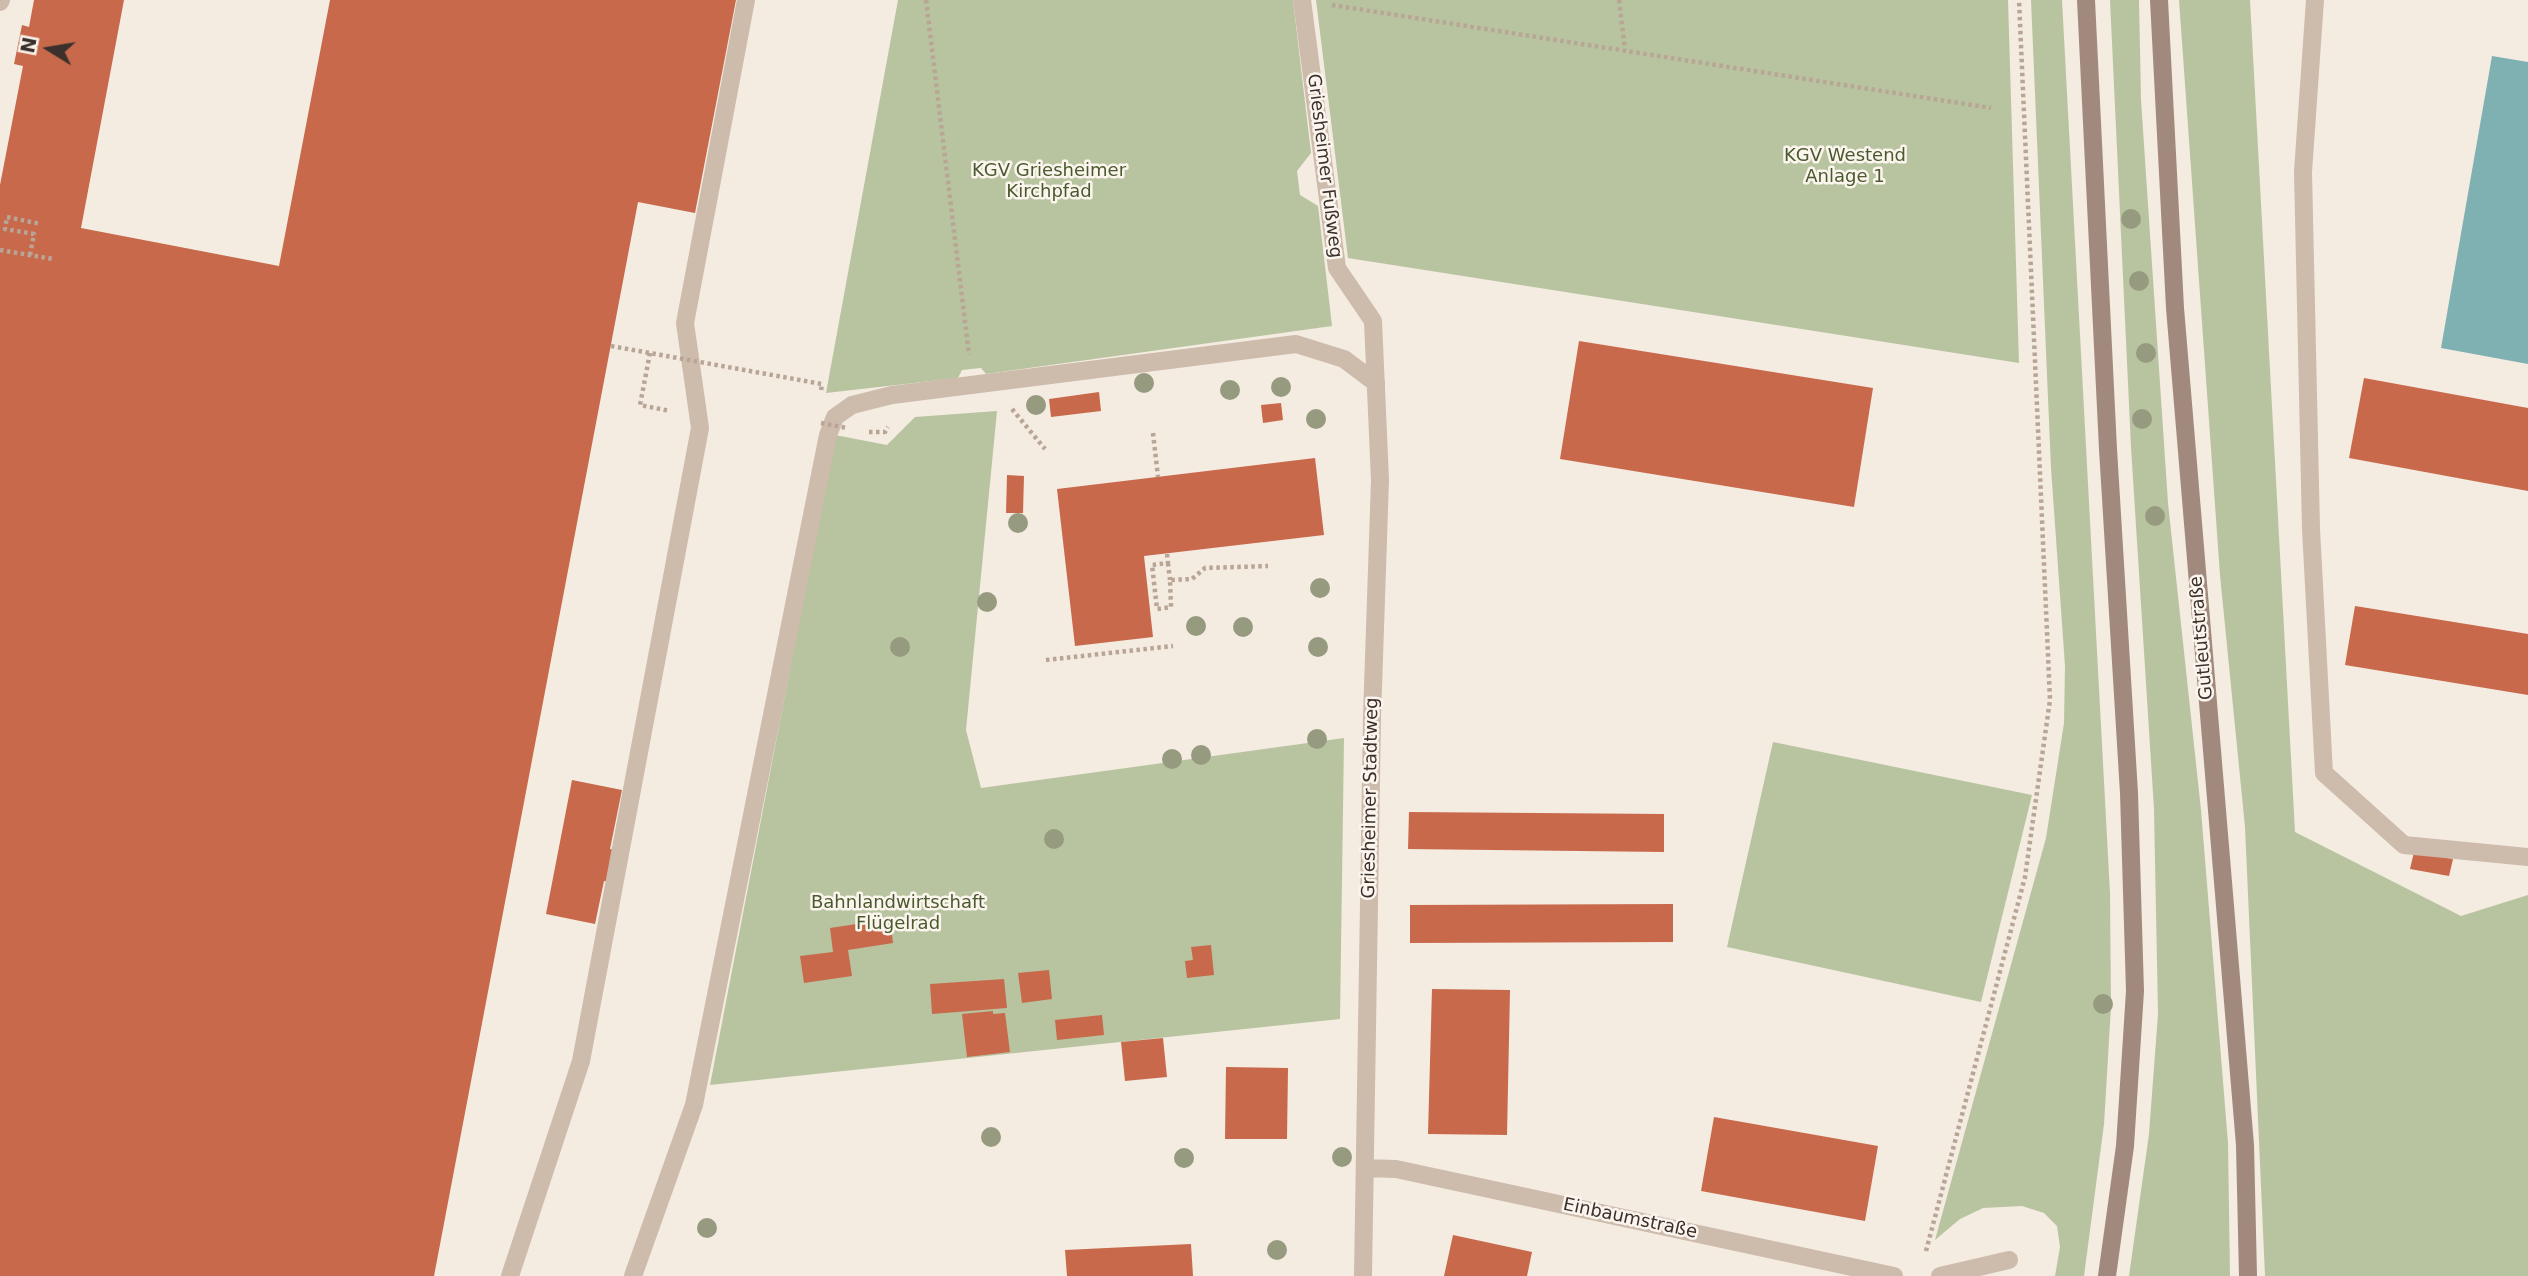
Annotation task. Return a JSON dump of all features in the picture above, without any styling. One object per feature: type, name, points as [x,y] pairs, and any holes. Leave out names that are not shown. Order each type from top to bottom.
[{"type":"main road","points":[[2086,0],[2108,449],[2129,793],[2136,991],[2125,1146],[2107,1276]]},
{"type":"main road","name":"Gutleutstraße","points":[[2159,0],[2175,308],[2245,1145],[2248,1276]]},
{"type":"street","points":[[510,1276],[580,1061],[698,442],[700,428],[685,323],[746,0]]},
{"type":"street","name":"Griesheimer Fußweg","points":[[1302,0],[1337,268],[1373,321]]},
{"type":"street","points":[[2315,0],[2303,172],[2311,529],[2324,773],[2404,845],[2528,857]]},
{"type":"street","name":"Griesheimer Stadtweg","points":[[1363,1276],[1372,717],[1380,480],[1373,321]]},
{"type":"street","points":[[633,1276],[694,1105],[828,435],[835,417],[852,405],[892,395],[1296,344],[1344,359],[1376,383]]},
{"type":"street","name":"Einbaumstraße","points":[[1365,1168],[1396,1169],[1894,1276]]},
{"type":"street","points":[[1940,1276],[2009,1259]]},
{"type":"path","points":[[926,0],[973,384]]},
{"type":"path","points":[[1619,0],[1625,50]]},
{"type":"path","points":[[1923,1263],[2025,877],[2050,701],[2019,0]]},
{"type":"path","points":[[1329,4],[1991,108]]},
{"type":"path","points":[[30,255],[34,234],[5,229],[8,218],[41,224]]},
{"type":"path","points":[[0,250],[53,259]]},
{"type":"path","points":[[611,346],[822,384],[821,391]]},
{"type":"path","points":[[650,353],[640,405],[666,410]]},
{"type":"path","points":[[992,382],[1045,449]]},
{"type":"path","points":[[821,423],[847,428]]},
{"type":"path","points":[[1153,433],[1158,477]]},
{"type":"path","points":[[1167,554],[1170,580],[1171,607],[1157,609],[1152,565],[1168,563]]},
{"type":"path","points":[[1170,580],[1192,579],[1205,568],[1268,566]]},
{"type":"path","points":[[1046,660],[1172,646]]},
{"type":"green space","name":"KGV Griesheimer Kirchpfad","points":[[898,0],[1293,0],[1311,153],[1297,171],[1300,195],[1318,206],[1332,326],[986,374],[981,368],[962,370],[958,378],[826,393]]},
{"type":"green space","name":"KGV Westend Anlage 1","points":[[1316,0],[2008,0],[2019,363],[1348,258]]},
{"type":"green space","points":[[2031,0],[2062,0],[2110,893],[2111,1007],[2104,1124],[2084,1276],[2055,1276],[2060,1247],[2057,1226],[2044,1213],[2022,1206],[1983,1208],[1960,1219],[1935,1240],[2046,838],[2064,723],[2065,666],[2051,468]]},
{"type":"green space","points":[[2110,0],[2139,0],[2141,100],[2168,503],[2201,810],[2228,1143],[2230,1276],[2129,1276],[2149,1134],[2158,1014],[2154,809],[2131,447]]},
{"type":"green space","points":[[2179,0],[2250,0],[2295,832],[2461,916],[2528,895],[2528,1276],[2265,1276],[2245,827],[2220,575]]},
{"type":"green space","name":"Bahnlandwirtschaft Flügelrad","points":[[997,411],[966,730],[981,788],[1344,738],[1340,1019],[710,1085],[835,435],[887,445],[915,417]]},
{"type":"green space","points":[[1773,742],[2032,795],[1981,1002],[1727,947]]},
{"type":"water","points":[[2492,56],[2528,62],[2528,364],[2441,348]]},
{"type":"building","points":[[34,0],[124,0],[81,228],[279,266],[330,0],[736,0],[695,213],[638,202],[434,1276],[0,1276],[0,185],[23,66],[14,64],[22,25],[29,27]]},
{"type":"building","points":[[1579,341],[1873,388],[1854,507],[1560,459]]},
{"type":"building","points":[[2364,378],[2528,408],[2528,491],[2349,458]]},
{"type":"building","points":[[1099,392],[1101,411],[1051,417],[1049,399]]},
{"type":"building","points":[[1281,403],[1283,420],[1263,423],[1261,405]]},
{"type":"building","points":[[1315,458],[1324,535],[1144,556],[1153,637],[1075,646],[1057,489]]},
{"type":"building","points":[[1007,475],[1024,476],[1023,513],[1006,513]]},
{"type":"building","points":[[2355,606],[2528,634],[2528,695],[2345,665]]},
{"type":"building","points":[[572,780],[622,790],[610,849],[618,850],[611,882],[604,881],[595,924],[546,914]]},
{"type":"building","points":[[1409,812],[1664,814],[1664,852],[1408,849]]},
{"type":"building","points":[[2414,852],[2453,859],[2449,876],[2410,869]]},
{"type":"building","points":[[1673,904],[1673,942],[1410,943],[1410,905]]},
{"type":"building","points":[[890,919],[893,943],[848,950],[852,976],[804,983],[800,956],[833,952],[830,928]]},
{"type":"building","points":[[1211,945],[1214,975],[1187,978],[1185,961],[1193,960],[1191,947]]},
{"type":"building","points":[[1049,970],[1052,999],[1022,1003],[1018,973]]},
{"type":"building","points":[[1004,979],[1007,1008],[932,1014],[930,984]]},
{"type":"building","points":[[1432,989],[1510,990],[1507,1135],[1428,1134]]},
{"type":"building","points":[[993,1011],[993,1014],[1005,1013],[1010,1052],[967,1057],[962,1014]]},
{"type":"building","points":[[1102,1015],[1104,1035],[1057,1040],[1055,1020]]},
{"type":"building","points":[[1163,1038],[1167,1077],[1125,1081],[1121,1042]]},
{"type":"building","points":[[1226,1067],[1288,1068],[1287,1139],[1225,1139]]},
{"type":"building","points":[[1714,1117],[1878,1146],[1865,1221],[1701,1191]]},
{"type":"building","points":[[1453,1235],[1532,1252],[1527,1276],[1444,1276]]},
{"type":"building","points":[[1191,1244],[1193,1276],[1067,1276],[1065,1250]]}]
